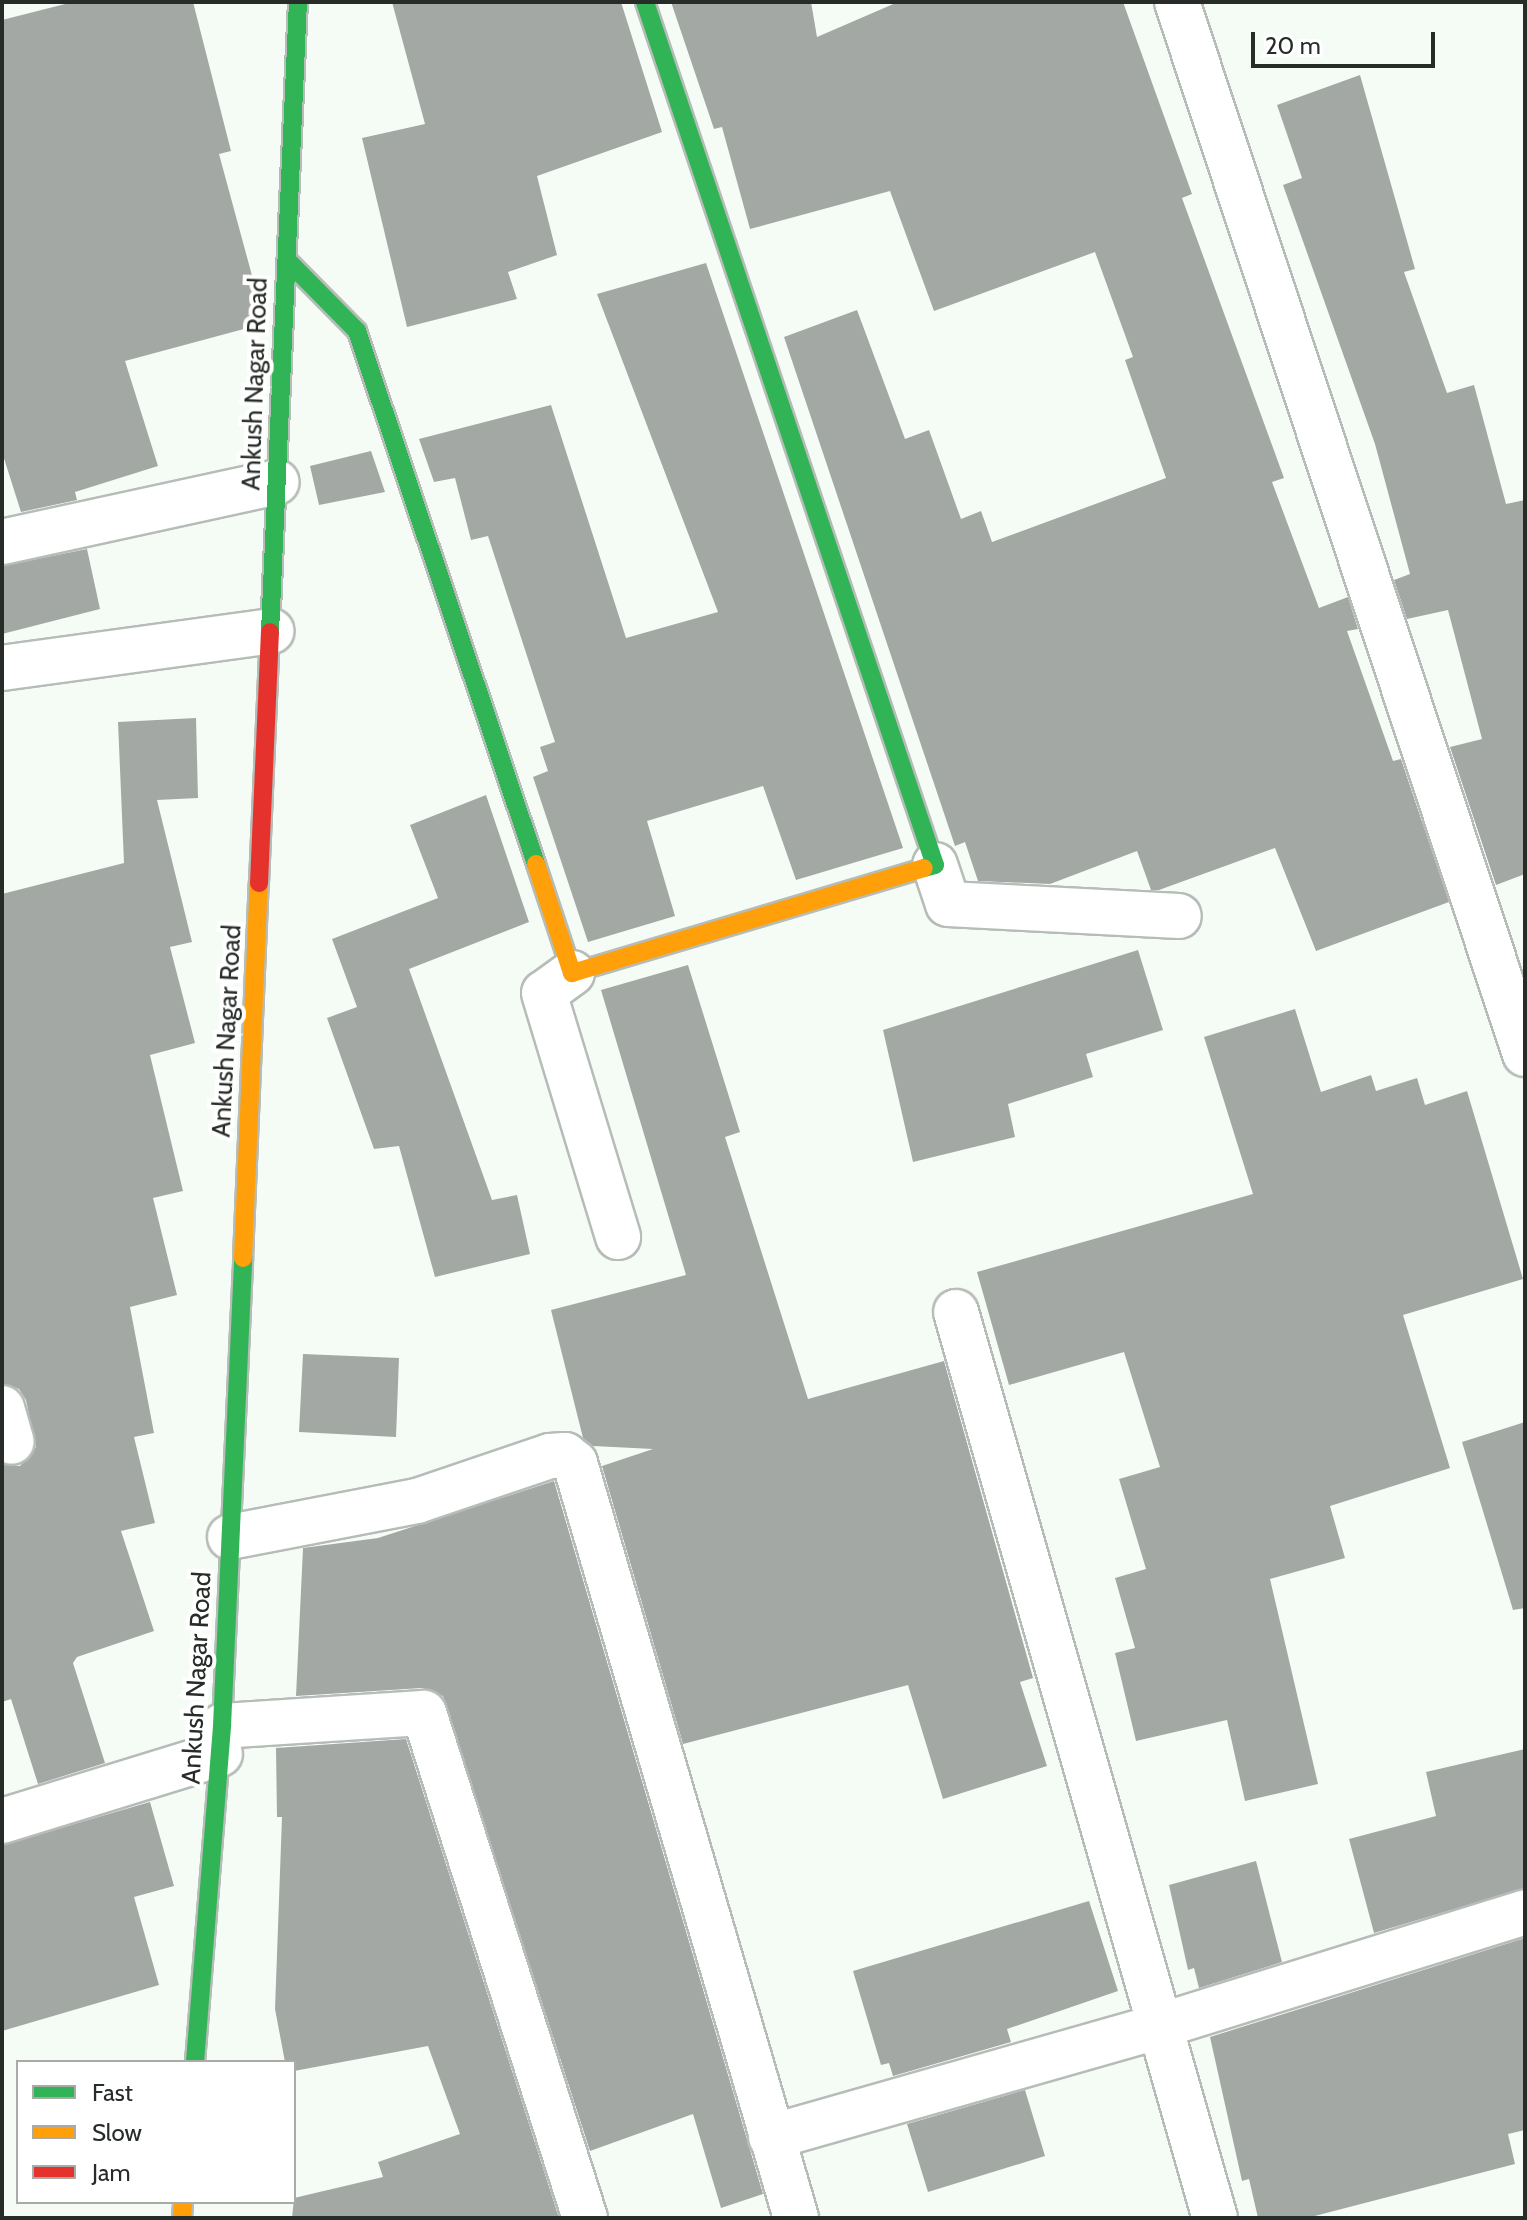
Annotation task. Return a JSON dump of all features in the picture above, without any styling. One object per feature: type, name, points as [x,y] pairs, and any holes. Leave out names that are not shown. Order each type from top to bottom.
[{"type":"street","name":"Ankush Nagar Road","points":[[195,2060],[221,1740],[298,2]]},
{"type":"street","points":[[645,2],[948,904],[1179,916]]},
{"type":"street","points":[[1177,2],[1525,1054]]},
{"type":"street","points":[[287,260],[357,331],[572,973]]},
{"type":"street","points":[[2,542],[277,482]]},
{"type":"street","points":[[2,668],[271,631]]},
{"type":"street","points":[[618,1237],[544,993],[572,973],[935,865]]},
{"type":"street","points":[[956,1312],[1163,2025],[1215,2218]]},
{"type":"street","points":[[230,1537],[417,1501],[550,1456],[565,1455],[575,1463],[796,2218]]},
{"type":"street","points":[[2,1821],[221,1740],[424,1713],[585,2218]]},
{"type":"street","points":[[771,2137],[1163,2025],[1525,1912]]},
{"type":"building","points":[[73,2],[193,2],[231,151],[219,154],[260,305],[259,325],[125,361],[158,466],[75,492],[77,500],[21,512],[2,452],[2,20]]},
{"type":"building","points":[[392,2],[621,2],[662,132],[537,176],[557,255],[508,272],[517,299],[407,327],[362,138],[425,124]]},
{"type":"building","points":[[671,2],[811,2],[817,37],[898,2],[1123,2],[1192,194],[1182,198],[1284,478],[1272,482],[1319,608],[1348,597],[1358,629],[1347,631],[1393,761],[1401,759],[1449,902],[1316,951],[1275,848],[1159,890],[1151,890],[1137,851],[1050,884],[978,881],[965,842],[955,846],[784,337],[857,310],[905,439],[929,430],[961,519],[981,511],[992,542],[1166,478],[1125,360],[1133,357],[1095,252],[934,311],[890,191],[750,229],[722,127],[714,129]]},
{"type":"building","points":[[1360,75],[1415,269],[1404,272],[1447,393],[1474,385],[1506,504],[1525,500],[1525,874],[1496,885],[1450,747],[1482,739],[1448,610],[1407,619],[1394,580],[1410,574],[1375,444],[1283,185],[1302,178],[1277,105]]},
{"type":"building","points":[[706,263],[903,848],[796,880],[763,786],[647,821],[675,916],[588,942],[533,777],[548,771],[540,747],[555,742],[488,536],[471,540],[455,478],[434,482],[419,439],[551,405],[626,638],[718,612],[597,294]]},
{"type":"building","points":[[371,451],[385,492],[319,505],[310,466]]},
{"type":"building","points":[[87,549],[100,609],[2,634],[2,566]]},
{"type":"building","points":[[196,718],[198,798],[157,800],[192,942],[170,947],[195,1043],[150,1055],[183,1191],[153,1198],[177,1295],[130,1307],[154,1433],[134,1437],[155,1523],[121,1531],[154,1631],[77,1657],[73,1663],[105,1763],[38,1784],[11,1699],[2,1702],[2,1464],[20,1466],[36,1447],[26,1400],[19,1389],[2,1384],[2,894],[124,863],[118,722]]},
{"type":"building","points":[[486,795],[529,922],[409,969],[492,1200],[517,1195],[530,1254],[435,1277],[399,1146],[374,1149],[327,1018],[357,1007],[332,939],[438,898],[410,825]]},
{"type":"building","points":[[1138,950],[1163,1030],[1086,1054],[1093,1077],[1008,1104],[1015,1137],[913,1162],[883,1030]]},
{"type":"building","points":[[688,965],[740,1132],[725,1137],[808,1399],[944,1361],[1033,1678],[1020,1682],[1047,1766],[943,1799],[908,1685],[683,1744],[602,1466],[653,1449],[593,1446],[583,1438],[551,1310],[686,1275],[601,990]]},
{"type":"building","points":[[1295,1009],[1321,1092],[1371,1075],[1376,1091],[1417,1078],[1425,1105],[1467,1091],[1523,1279],[1403,1315],[1450,1468],[1330,1506],[1345,1558],[1270,1579],[1318,1784],[1245,1801],[1227,1720],[1136,1741],[1115,1653],[1135,1648],[1115,1578],[1146,1569],[1119,1479],[1160,1467],[1124,1352],[1009,1385],[977,1272],[1253,1194],[1204,1037]]},
{"type":"building","points":[[303,1354],[399,1358],[396,1437],[299,1432]]},
{"type":"building","points":[[1525,1422],[1525,1608],[1513,1610],[1462,1442]]},
{"type":"building","points":[[554,1481],[763,2194],[721,2208],[693,2114],[590,2151],[443,1696],[422,1688],[296,1696],[303,1548],[378,1538]]},
{"type":"building","points":[[406,1739],[559,2218],[292,2218],[296,2198],[383,2177],[378,2162],[460,2134],[428,2046],[296,2071],[296,2060],[285,2060],[275,2009],[282,1817],[277,1817],[276,1748]]},
{"type":"building","points":[[1525,1749],[1525,1888],[1374,1933],[1349,1839],[1436,1816],[1426,1772]]},
{"type":"building","points":[[150,1802],[174,1886],[134,1897],[159,1985],[2,2031],[2,1845]]},
{"type":"building","points":[[1256,1861],[1282,1962],[1199,1988],[1194,1968],[1188,1970],[1169,1885]]},
{"type":"building","points":[[1089,1901],[1118,1991],[1007,2029],[1011,2042],[893,2076],[889,2063],[881,2065],[853,1971]]},
{"type":"building","points":[[1525,1938],[1525,2130],[1508,2134],[1515,2164],[1307,2218],[1258,2218],[1249,2179],[1242,2181],[1210,2037]]},
{"type":"building","points":[[1025,2090],[1045,2156],[928,2192],[907,2124]]},
{"type":"traffic: fast","points":[[270,632],[298,2]]},
{"type":"traffic: fast","points":[[645,2],[935,865],[924,868]]},
{"type":"traffic: fast","points":[[287,260],[357,331],[536,864]]},
{"type":"traffic: fast","points":[[195,2060],[222,1726],[243,1258]]},
{"type":"traffic: slow","points":[[536,864],[572,973],[924,868]]},
{"type":"traffic: slow","points":[[243,1258],[259,883]]},
{"type":"traffic: slow","points":[[182,2218],[183,2204]]},
{"type":"traffic: jam","points":[[259,883],[270,632]]}]
